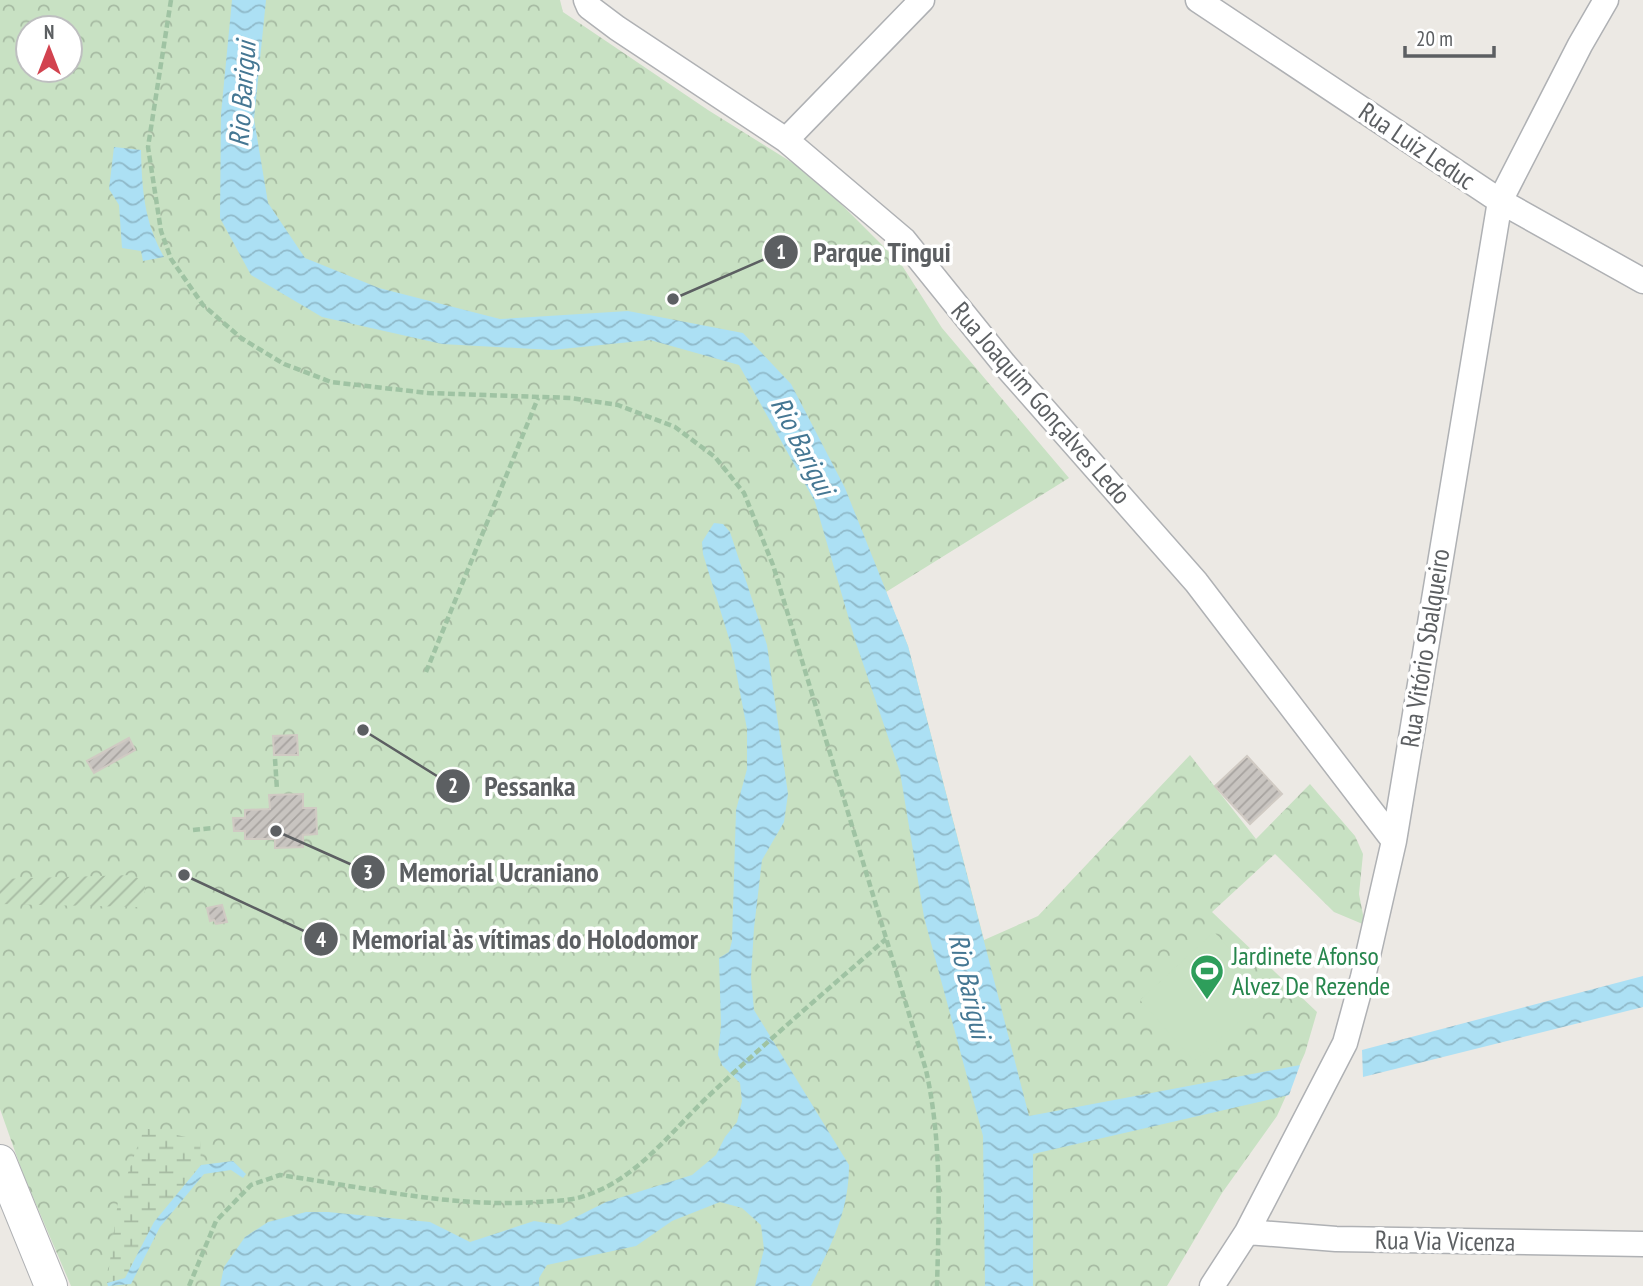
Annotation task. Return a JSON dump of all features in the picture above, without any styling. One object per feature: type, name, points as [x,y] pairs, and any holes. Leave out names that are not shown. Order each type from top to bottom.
[{"type":"street","points":[[786,140],[922,0]]},
{"type":"street","name":"Rua Luiz Leduc","points":[[1198,0],[1500,201],[1643,281]]},
{"type":"street","name":"Rua Vitório Sbalqueiro","points":[[1212,1286],[1247,1231],[1345,1043],[1394,841],[1500,201],[1606,0]]},
{"type":"street","name":"Rua Joaquim Gonçalves Ledo","points":[[588,3],[617,28],[786,140],[904,240],[1004,365],[1196,582],[1394,841]]},
{"type":"street","points":[[0,1161],[8,1197],[51,1286]]},
{"type":"street","name":"Rua Via Vicenza","points":[[1247,1231],[1336,1240],[1643,1244]]},
{"type":"path","points":[[171,0],[148,148],[161,231],[171,259],[203,305],[240,338],[284,364],[331,382],[428,393],[571,398],[618,405],[675,427],[715,457],[744,492],[773,565],[926,1070],[935,1118],[939,1189],[937,1286]]},
{"type":"path","points":[[426,672],[538,398]]},
{"type":"path","points":[[275,759],[277,790]]},
{"type":"path","points":[[193,830],[214,828]]},
{"type":"path","points":[[189,1286],[216,1221],[251,1185],[263,1179],[280,1175],[474,1202],[520,1203],[565,1200],[590,1194],[610,1185],[639,1164],[712,1092],[886,939]]},
{"type":"green space","points":[[0,0],[560,0],[563,12],[708,110],[812,175],[901,264],[942,328],[1069,478],[886,592],[908,646],[984,940],[1038,916],[1190,755],[1256,839],[1310,784],[1355,836],[1363,854],[1359,894],[1365,925],[1334,912],[1275,854],[1212,912],[1317,1012],[1305,1053],[1277,1116],[1222,1193],[1167,1286],[71,1286],[23,1174],[0,1109]]},
{"type":"green space","points":[[132,875],[145,882],[145,891],[137,907],[0,904],[0,879]]},
{"type":"green space","points":[[1214,932],[1273,992],[1194,1061],[1140,1000]]},
{"type":"green space","points":[[144,1128],[200,1140],[201,1165],[154,1222],[125,1278],[107,1283],[118,1201]]},
{"type":"water","name":"Rio Barigui","points":[[232,0],[266,0],[254,119],[268,203],[305,258],[379,288],[500,319],[628,311],[743,333],[791,384],[845,488],[908,646],[1029,1116],[1300,1065],[1289,1095],[1033,1154],[1033,1286],[985,1286],[983,1136],[924,917],[900,772],[855,640],[815,502],[739,365],[650,340],[552,350],[442,344],[322,317],[251,275],[220,218],[221,114]]},
{"type":"water","points":[[114,147],[141,150],[145,205],[152,231],[164,257],[143,261],[141,251],[122,248],[119,205],[109,189]]},
{"type":"water","points":[[714,523],[723,524],[730,532],[767,645],[788,794],[784,822],[762,860],[751,977],[754,1010],[849,1165],[842,1213],[832,1242],[811,1286],[755,1286],[764,1249],[761,1225],[742,1208],[720,1202],[672,1221],[636,1246],[547,1265],[539,1278],[539,1286],[220,1286],[224,1267],[245,1237],[268,1222],[306,1212],[328,1212],[430,1222],[470,1242],[534,1221],[560,1225],[606,1202],[692,1175],[716,1155],[737,1122],[742,1101],[740,1083],[722,1065],[718,1055],[721,1025],[719,958],[729,952],[732,941],[736,810],[747,769],[747,729],[731,645],[703,554],[702,542]]},
{"type":"water","points":[[1643,976],[1643,1007],[1363,1077],[1362,1050]]},
{"type":"water","points":[[233,1161],[246,1174],[243,1178],[231,1170],[204,1174],[160,1227],[131,1284],[108,1286],[107,1283],[125,1278],[154,1222],[201,1165]]},
{"type":"building","points":[[297,735],[298,755],[274,755],[273,736]]},
{"type":"building","points":[[129,738],[135,750],[94,773],[87,761]]},
{"type":"building","points":[[1247,756],[1282,794],[1250,824],[1215,786]]},
{"type":"building","points":[[303,794],[303,808],[316,808],[317,834],[303,835],[303,847],[275,848],[275,839],[245,839],[245,831],[234,831],[233,818],[245,818],[245,810],[270,809],[269,795]]},
{"type":"building","points":[[222,905],[227,922],[216,924],[214,920],[210,921],[207,908]]},
{"type":"place","name":"Parque Tingui","points":[[673,299]]},
{"type":"place","name":"Pessanka","points":[[363,730]]},
{"type":"place","name":"Memorial Ucraniano","points":[[276,831]]},
{"type":"place","name":"Memorial às vítimas do Holodomor","points":[[184,875]]},
{"type":"place","name":"Jardinete Afonso Alvez De Rezende","points":[[1207,1001]]}]
